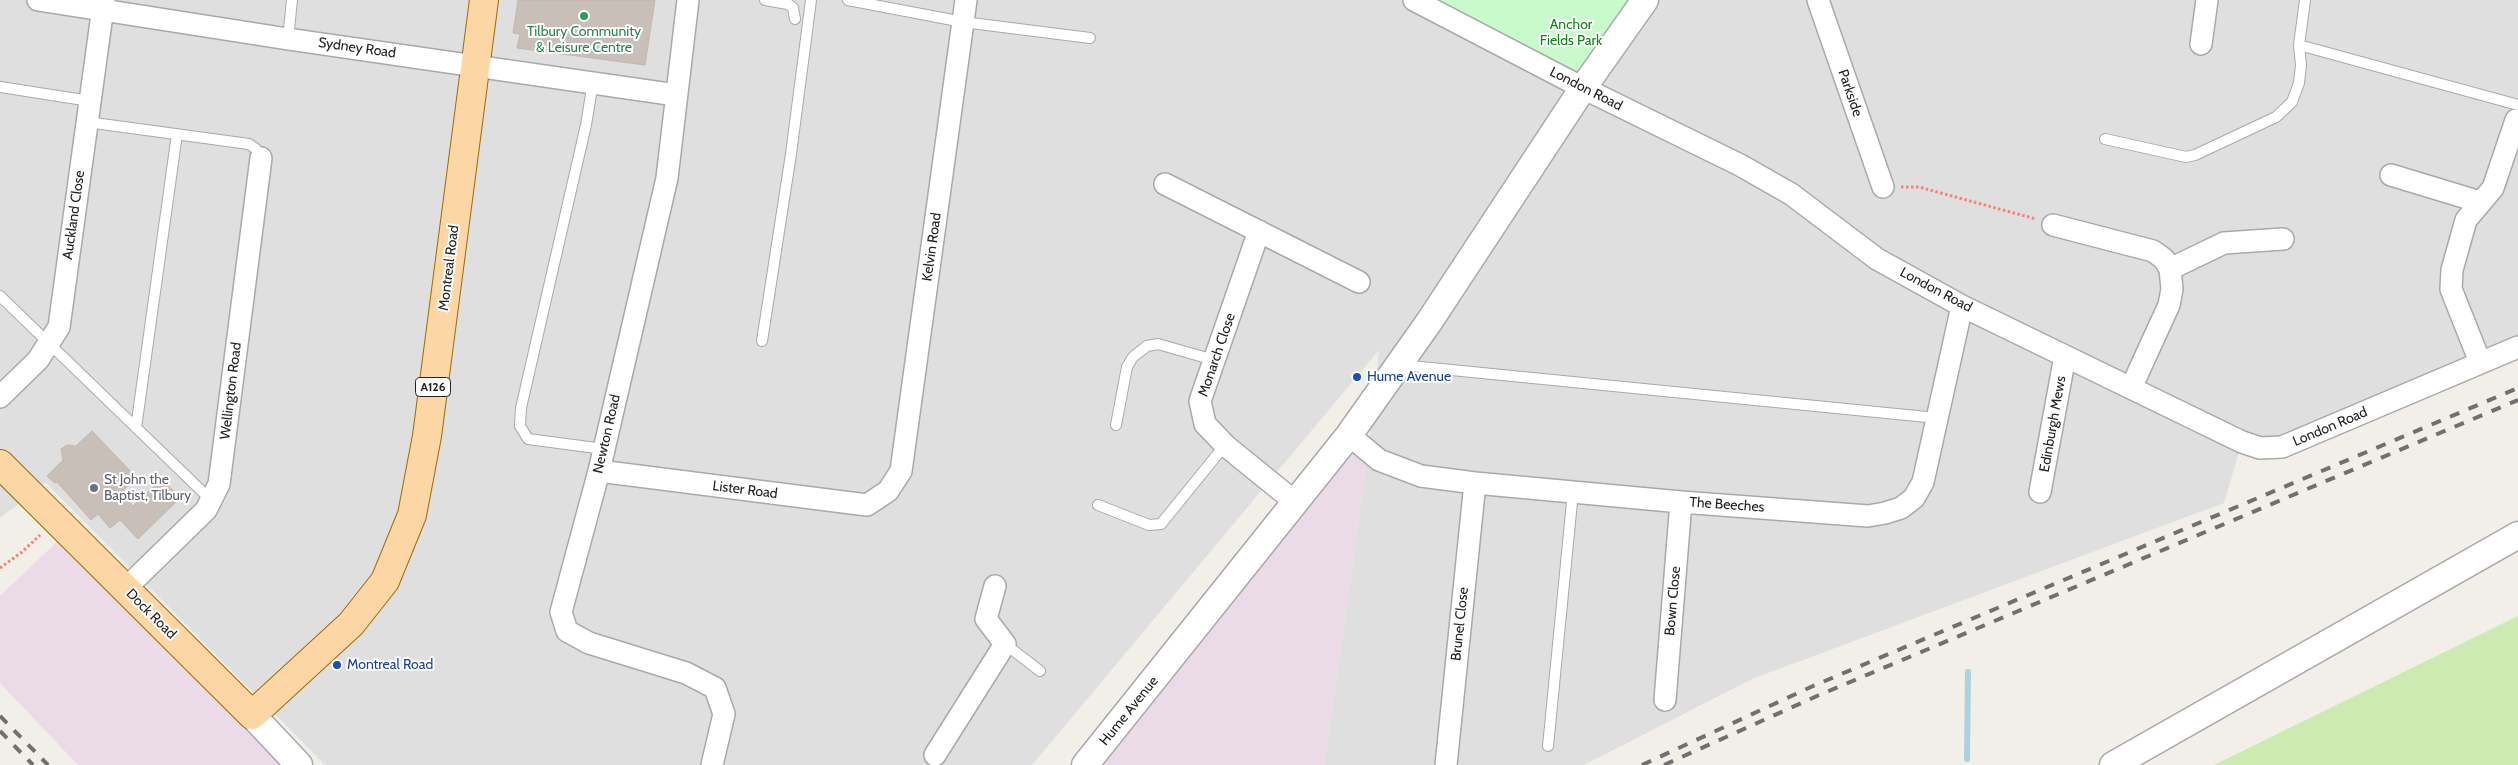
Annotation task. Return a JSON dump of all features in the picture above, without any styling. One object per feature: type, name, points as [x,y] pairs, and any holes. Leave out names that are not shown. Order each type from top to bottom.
[{"type":"main road","name":"Montreal Road","points":[[252,715],[351,624],[385,581],[412,515],[427,436],[484,0]]},
{"type":"main road","name":"Dock Road","points":[[0,464],[252,715]]},
{"type":"street","name":"Sydney Road","points":[[38,0],[103,5],[288,39],[676,95]]},
{"type":"street","name":"Newton Road","points":[[688,0],[667,178],[604,449],[561,612],[567,630],[589,643],[686,673],[716,688],[724,714],[712,765]]},
{"type":"street","name":"Kelvin Road","points":[[888,491],[901,471],[966,0]]},
{"type":"street","name":"London Road","points":[[1414,0],[1583,88],[1740,165],[1791,194],[1877,258],[1962,306],[2242,442],[2260,448],[2282,447],[2518,347]]},
{"type":"street","name":"Hume Avenue","points":[[1086,765],[1349,435],[1400,365],[1583,88],[1645,0]]},
{"type":"street","name":"Parkside","points":[[1818,0],[1883,187]]},
{"type":"street","points":[[2201,44],[2207,0]]},
{"type":"street","name":"Auckland Close","points":[[0,397],[38,360],[59,327],[103,5]]},
{"type":"street","points":[[2480,362],[2451,289],[2452,270],[2466,220],[2493,188],[2517,113]]},
{"type":"street","name":"Wellington Road","points":[[125,589],[206,510],[219,484],[261,158]]},
{"type":"street","points":[[2391,175],[2480,202]]},
{"type":"street","points":[[1165,184],[1358,282]]},
{"type":"street","points":[[2053,224],[2152,251],[2164,259],[2170,269],[2172,289],[2169,305],[2131,388]]},
{"type":"street","name":"Monarch Close","points":[[1259,231],[1200,401],[1205,424],[1225,445],[1295,502]]},
{"type":"street","points":[[2170,269],[2224,243],[2283,239]]},
{"type":"street","name":"The Beeches","points":[[1349,435],[1380,460],[1421,476],[1475,483],[1681,502],[1868,516],[1885,513],[1901,508],[1914,498],[1923,482],[1962,306]]},
{"type":"street","name":"Edinburgh Mews","points":[[2040,492],[2065,356]]},
{"type":"street","name":"Lister Road","points":[[598,471],[867,505],[888,491]]},
{"type":"street","name":"Brunel Close","points":[[1446,765],[1475,483]]},
{"type":"street","name":"Bown Close","points":[[1665,700],[1681,502]]},
{"type":"street","points":[[2113,765],[2518,535]]},
{"type":"street","points":[[934,762],[1005,644],[986,618],[995,586]]},
{"type":"street","name":"Dock Road","points":[[252,715],[299,765]]},
{"type":"lane","points":[[288,39],[292,0]]},
{"type":"lane","points":[[766,0],[788,4],[793,8],[795,18]]},
{"type":"lane","points":[[762,341],[791,154],[811,0]]},
{"type":"lane","points":[[848,0],[963,22],[1090,38]]},
{"type":"lane","points":[[2105,139],[2186,157],[2195,155],[2276,117],[2292,102],[2299,83],[2301,65],[2299,45],[2305,0]]},
{"type":"lane","points":[[2299,45],[2517,113]]},
{"type":"lane","points":[[593,82],[586,125],[521,408],[520,426],[528,439],[604,449]]},
{"type":"lane","points":[[0,87],[90,100]]},
{"type":"lane","points":[[87,122],[249,144],[256,149],[261,158]]},
{"type":"lane","points":[[136,428],[177,134]]},
{"type":"lane","points":[[0,296],[211,500]]},
{"type":"lane","points":[[1116,425],[1127,367],[1133,357],[1147,346],[1158,344],[1214,360]]},
{"type":"lane","points":[[1400,365],[1937,418]]},
{"type":"lane","points":[[1098,505],[1149,525],[1161,524],[1225,445]]},
{"type":"lane","points":[[1548,746],[1573,492]]},
{"type":"lane","points":[[1005,644],[1040,671]]},
{"type":"path","points":[[1883,187],[1919,187],[2053,224]]},
{"type":"path","points":[[0,568],[22,552],[57,520]]},
{"type":"shaded area","points":[[0,0],[2518,0],[2518,347],[2282,447],[2242,442],[2224,503],[1752,679],[1584,765],[1324,765],[1368,452],[1379,350],[1032,765],[325,765],[46,483],[0,518]]},
{"type":"shaded area","points":[[1349,435],[1368,452],[1324,765],[1087,765]]},
{"type":"shaded area","points":[[66,533],[297,765],[78,765],[0,683],[0,596]]},
{"type":"green space","name":"Anchor Fields Park","points":[[1434,0],[1635,0],[1580,69],[1572,70]]},
{"type":"green space","points":[[2518,616],[2518,765],[2214,765]]},
{"type":"building","name":"Tilbury Community & Leisure Centre","points":[[518,0],[655,0],[645,65],[517,48],[520,34],[513,33]]},
{"type":"building","name":"St John the Baptist, Tilbury","points":[[92,431],[136,477],[121,493],[133,506],[162,479],[180,498],[138,539],[120,520],[110,528],[98,514],[91,520],[57,482],[55,483],[47,476],[63,460],[61,449],[67,445],[76,446]]},
{"type":"waterway","points":[[1967,759],[1968,672]]},
{"type":"railway","points":[[1642,765],[1813,686],[2518,388]]},
{"type":"railway","points":[[1664,765],[1817,696],[2518,400]]},
{"type":"railway","points":[[0,716],[48,765]]},
{"type":"railway","points":[[0,731],[33,765]]},
{"type":"place","name":"Tilbury Community & Leisure Centre","points":[[584,16]]},
{"type":"place","name":"Hume Avenue","points":[[1357,377]]},
{"type":"place","name":"St John the Baptist, Tilbury","points":[[94,488]]},
{"type":"place","name":"Montreal Road","points":[[337,665]]}]
